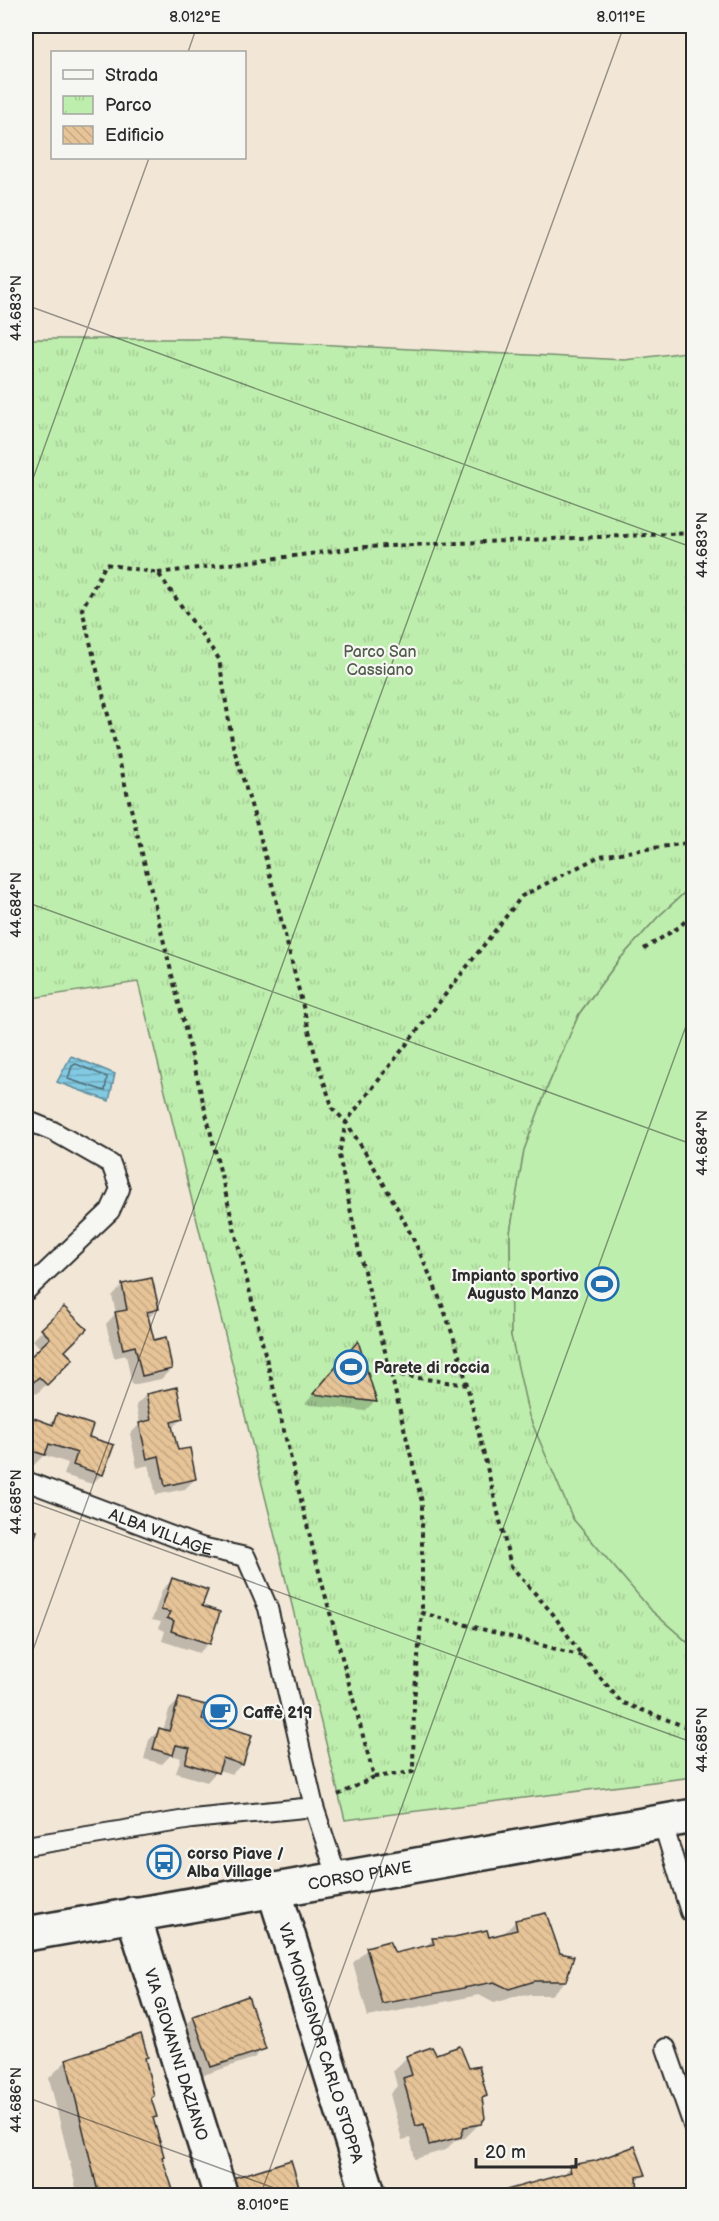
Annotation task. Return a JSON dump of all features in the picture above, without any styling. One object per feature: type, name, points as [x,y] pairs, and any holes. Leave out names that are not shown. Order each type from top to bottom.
[{"type":"street","name":"CORSO PIAVE","points":[[26,1934],[693,1816]]},
{"type":"street","name":"VIA MONSIGNOR CARLO STOPPA","points":[[274,1890],[369,2196]]},
{"type":"street","name":"VIA GIOVANNI DAZIANO","points":[[133,1914],[221,2196]]},
{"type":"lane","points":[[26,1120],[53,1131],[111,1164],[120,1189],[110,1211],[26,1291]]},
{"type":"lane","name":"ALBA VILLAGE","points":[[26,1481],[201,1547],[246,1557],[268,1608],[314,1807]]},
{"type":"lane","points":[[26,1846],[192,1819],[314,1807],[338,1879]]},
{"type":"lane","points":[[662,1821],[690,1912]]},
{"type":"lane","points":[[666,2048],[693,2128]]},
{"type":"path","points":[[375,1777],[314,1553],[82,609],[106,564],[158,573],[365,547],[693,533]]},
{"type":"path","points":[[158,573],[219,659],[233,746],[258,828],[316,1058],[333,1109],[346,1122],[373,1163],[426,1263],[458,1347],[511,1566],[553,1614],[582,1656],[621,1702],[693,1730]]},
{"type":"path","points":[[314,1807],[375,1777],[413,1772],[414,1701],[422,1613],[422,1502],[360,1256],[339,1155],[346,1122],[522,896],[600,856],[693,842]]},
{"type":"path","points":[[644,949],[679,927],[693,914]]},
{"type":"path","points":[[391,1374],[467,1385]]},
{"type":"path","points":[[422,1613],[582,1656]]},
{"type":"green space","name":"Parco San Cassiano","points":[[26,339],[217,339],[625,360],[693,351],[693,885],[658,917],[619,960],[579,1014],[548,1086],[525,1150],[510,1233],[511,1336],[652,1611],[693,1647],[693,1777],[345,1820],[138,982],[26,999]]},
{"type":"green space","name":"Impianto sportivo Augusto Manzo","points":[[693,885],[693,1647],[652,1611],[573,1519],[529,1416],[511,1336],[510,1233],[524,1150],[579,1014],[619,960],[658,917]]},
{"type":"water","points":[[71,1056],[115,1074],[109,1101],[57,1082]]},
{"type":"building","points":[[152,1278],[159,1309],[147,1312],[154,1340],[166,1337],[172,1369],[142,1376],[135,1346],[123,1349],[115,1312],[127,1310],[122,1284]]},
{"type":"building","points":[[64,1307],[87,1329],[65,1351],[73,1359],[47,1385],[39,1377],[26,1389],[26,1354],[29,1358],[50,1338],[41,1329]]},
{"type":"building","name":"Parete di roccia","points":[[358,1341],[377,1402],[313,1394]]},
{"type":"building","points":[[177,1387],[183,1419],[171,1422],[178,1450],[190,1448],[196,1479],[165,1486],[159,1456],[147,1459],[139,1423],[151,1420],[146,1394]]},
{"type":"building","points":[[57,1413],[93,1425],[89,1437],[114,1445],[103,1475],[73,1465],[77,1453],[49,1444],[45,1455],[26,1449],[26,1415],[53,1425]]},
{"type":"building","points":[[26,1527],[37,1531],[27,1561],[26,1560]]},
{"type":"building","points":[[172,1578],[208,1590],[202,1606],[220,1612],[210,1644],[171,1631],[174,1621],[167,1618],[170,1612],[161,1610]]},
{"type":"building","points":[[179,1698],[206,1705],[202,1719],[252,1735],[243,1765],[223,1758],[218,1773],[185,1763],[190,1748],[176,1745],[173,1755],[153,1749],[159,1728],[169,1731]]},
{"type":"building","points":[[546,1913],[560,1953],[574,1956],[566,1981],[535,1981],[509,1989],[494,1982],[382,2004],[366,1947],[389,1941],[395,1953],[434,1944],[432,1938],[454,1937],[487,1930],[489,1937],[517,1930],[515,1920]]},
{"type":"building","points":[[248,1996],[266,2049],[211,2067],[193,2016]]},
{"type":"building","points":[[141,2034],[148,2057],[145,2058],[154,2096],[151,2098],[157,2117],[153,2118],[164,2156],[162,2157],[175,2196],[99,2196],[66,2059]]},
{"type":"building","points":[[460,2046],[469,2068],[479,2066],[487,2096],[482,2098],[485,2118],[481,2124],[464,2127],[461,2137],[429,2145],[424,2124],[416,2126],[403,2078],[412,2075],[406,2056],[432,2047],[436,2054]]},
{"type":"building","points":[[635,2146],[646,2175],[637,2177],[638,2196],[485,2196],[571,2172],[569,2165],[595,2161]]},
{"type":"building","points":[[291,2160],[302,2196],[239,2196],[233,2178]]},
{"type":"place","name":"Impianto sportivo Augusto Manzo","points":[[602,1284]]},
{"type":"place","name":"Parete di roccia","points":[[351,1367]]},
{"type":"place","name":"Caffè 219","points":[[220,1712]]},
{"type":"place","name":"corso Piave / Alba Village","points":[[164,1862]]}]
